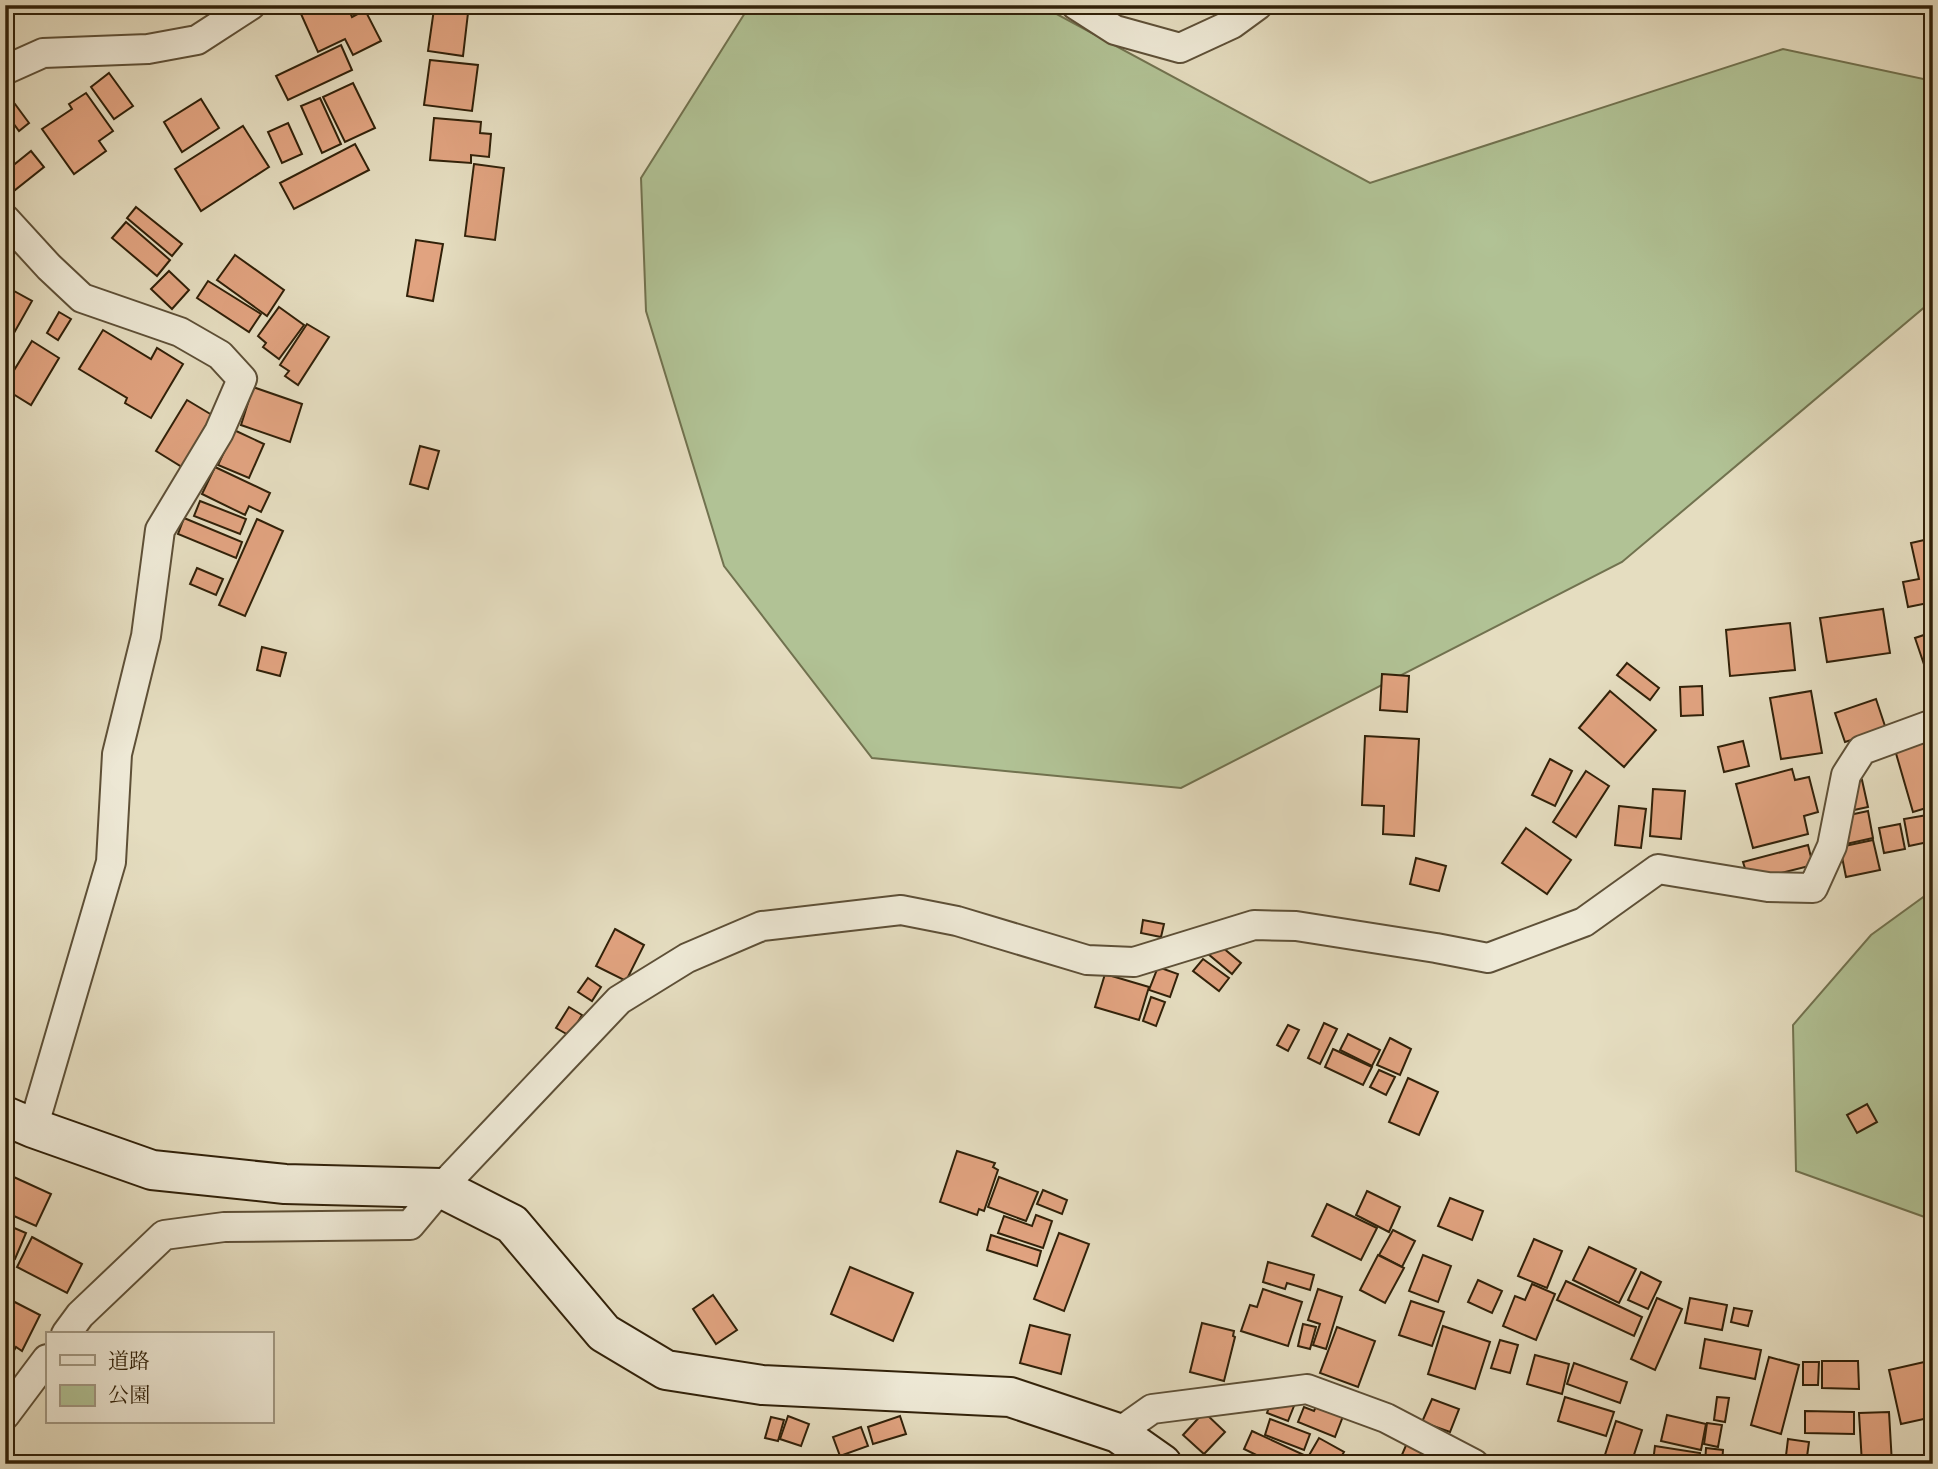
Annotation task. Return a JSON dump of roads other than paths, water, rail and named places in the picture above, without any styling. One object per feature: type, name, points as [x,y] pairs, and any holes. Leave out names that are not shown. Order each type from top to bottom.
[{"type":"street","points":[[5,70],[43,53],[148,49],[197,40],[251,5]]},
{"type":"street","points":[[1076,5],[1115,30],[1180,48],[1232,24],[1258,5]]},
{"type":"street","points":[[5,219],[82,298],[180,332],[220,355],[242,379],[219,432],[160,530],[146,636],[117,754],[111,862],[19,1122],[152,1170],[285,1184],[441,1188],[512,1224],[604,1333],[666,1370],[762,1385],[1010,1397],[1118,1433],[1162,1464]]},
{"type":"street","points":[[67,1332],[80,1315],[164,1235],[224,1227],[410,1225],[441,1188],[619,1000],[687,958],[762,926],[901,910],[957,921],[1087,960],[1135,962],[1255,925],[1296,926],[1488,958],[1584,922],[1658,869],[1768,887],[1813,888],[1832,846],[1846,775],[1862,750],[1933,724]]},
{"type":"street","points":[[5,1415],[46,1360]]},
{"type":"street","points":[[1118,1433],[1152,1409],[1307,1389],[1386,1418],[1474,1464]]}]
